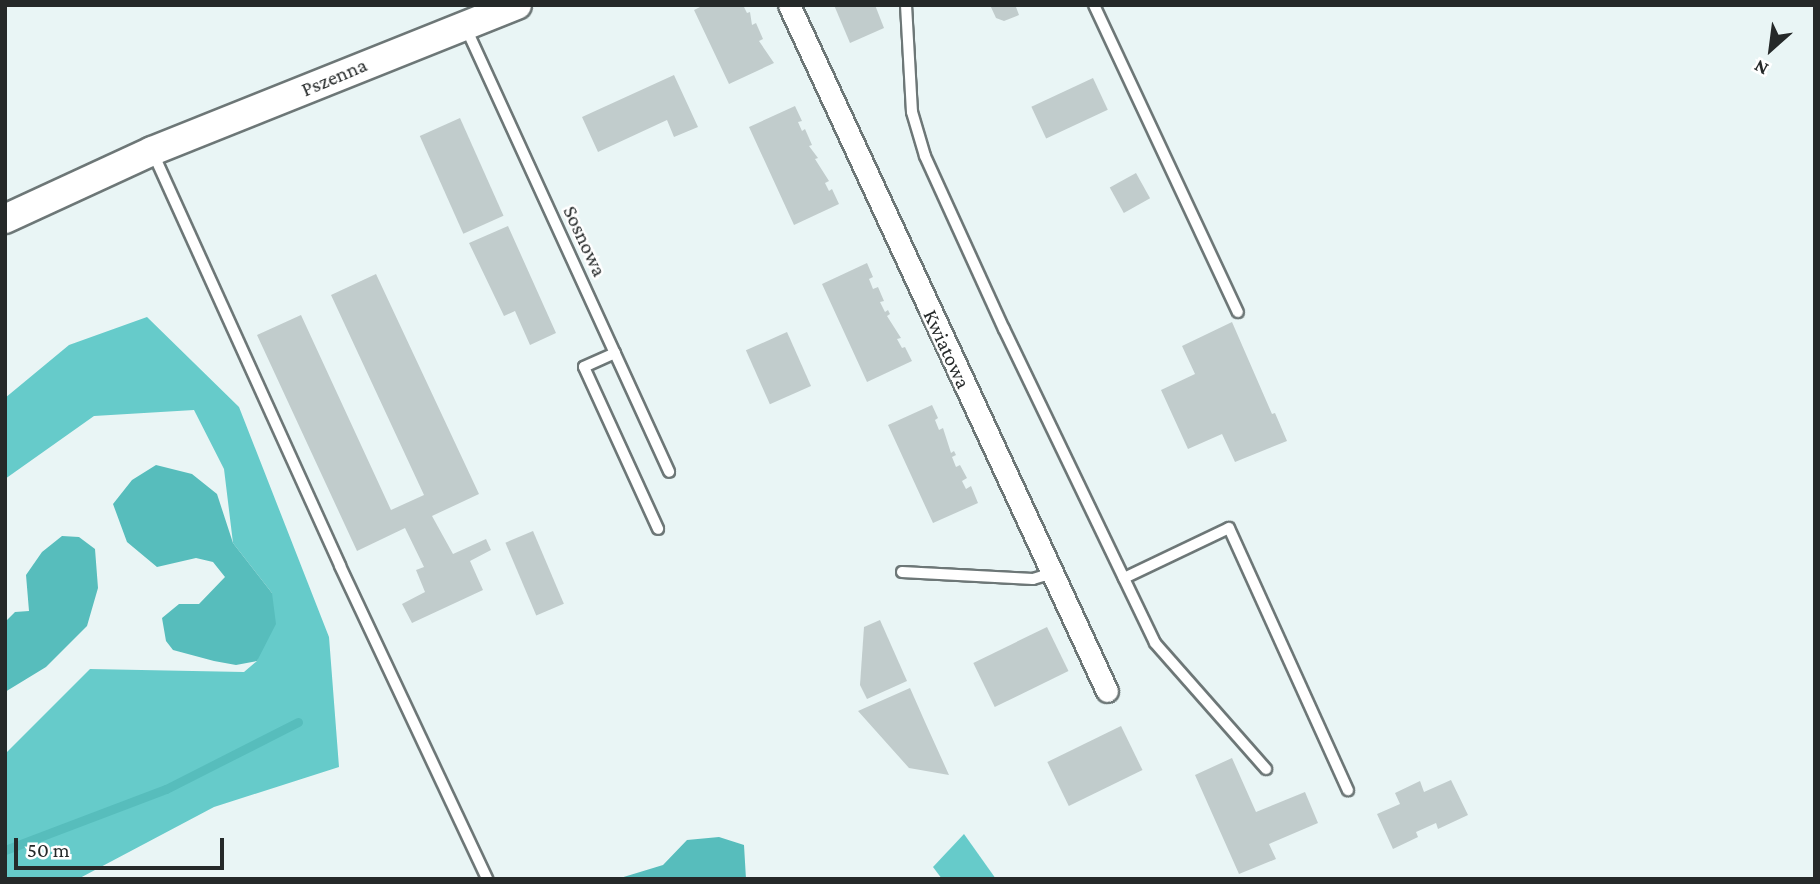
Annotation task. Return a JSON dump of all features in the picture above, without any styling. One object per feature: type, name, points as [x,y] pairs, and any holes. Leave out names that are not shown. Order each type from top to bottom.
[{"type":"street","name":"Pszenna","points":[[5,219],[152,150],[517,5]]},
{"type":"street","name":"Kwiatowa","points":[[789,5],[1107,691]]},
{"type":"lane","points":[[906,5],[912,112],[925,156],[1004,329],[1155,643],[1266,769]]},
{"type":"lane","points":[[1094,5],[1238,312]]},
{"type":"lane","name":"Sosnowa","points":[[465,26],[669,472]]},
{"type":"lane","points":[[152,150],[340,566],[487,879]]},
{"type":"lane","points":[[615,353],[584,367],[658,529]]},
{"type":"lane","points":[[1124,578],[1229,528],[1348,790]]},
{"type":"lane","points":[[902,572],[1033,579],[1053,573]]},
{"type":"shaded area","points":[[147,317],[239,407],[329,637],[339,767],[214,807],[78,879],[5,879],[5,754],[90,669],[244,672],[257,661],[272,593],[233,543],[224,469],[194,410],[94,416],[5,479],[5,398],[69,345]]},
{"type":"shaded area","points":[[156,465],[192,474],[217,494],[233,543],[272,593],[276,624],[257,661],[236,665],[214,661],[173,650],[166,641],[162,618],[179,604],[199,604],[225,577],[213,562],[196,558],[157,567],[127,542],[113,504],[132,480]]},
{"type":"shaded area","points":[[62,536],[79,537],[95,549],[98,588],[87,626],[46,667],[5,692],[5,622],[15,612],[29,611],[26,575],[42,552]]},
{"type":"shaded area","points":[[964,834],[996,879],[942,879],[933,867]]},
{"type":"shaded area","points":[[719,837],[744,845],[746,879],[617,879],[663,865],[687,840]]},
{"type":"building","points":[[704,5],[743,5],[747,13],[750,12],[752,25],[756,23],[763,39],[759,41],[774,63],[729,84],[694,10]]},
{"type":"building","points":[[834,5],[875,5],[884,28],[850,43]]},
{"type":"building","points":[[990,5],[1019,5],[1016,7],[1019,15],[1004,21],[996,18]]},
{"type":"building","points":[[674,75],[698,127],[674,137],[667,120],[598,152],[582,117]]},
{"type":"building","points":[[1093,78],[1108,110],[1046,138],[1031,107]]},
{"type":"building","points":[[795,106],[802,121],[798,122],[802,131],[805,129],[812,145],[809,146],[818,158],[815,159],[829,181],[825,183],[829,191],[832,189],[839,204],[794,225],[749,127]]},
{"type":"building","points":[[460,118],[504,216],[463,234],[420,136]]},
{"type":"building","points":[[1136,173],[1150,198],[1124,213],[1110,188]]},
{"type":"building","points":[[508,226],[556,333],[530,345],[515,311],[504,316],[469,243]]},
{"type":"building","points":[[867,263],[873,277],[869,279],[873,289],[878,287],[884,301],[880,302],[885,312],[888,310],[890,314],[887,316],[901,338],[897,339],[902,348],[905,347],[912,361],[867,382],[822,284]]},
{"type":"building","points":[[376,274],[479,494],[432,516],[453,554],[486,539],[491,550],[470,561],[483,590],[412,623],[402,604],[425,592],[416,570],[424,567],[405,528],[357,551],[257,335],[301,315],[391,510],[424,495],[331,295]]},
{"type":"building","points":[[1232,322],[1272,414],[1275,413],[1287,441],[1235,462],[1222,434],[1188,449],[1161,390],[1195,374],[1182,346]]},
{"type":"building","points":[[787,332],[811,386],[770,404],[746,350]]},
{"type":"building","points":[[932,405],[938,418],[935,420],[939,430],[943,428],[951,453],[954,451],[956,455],[952,457],[956,467],[960,465],[967,478],[962,481],[966,489],[971,486],[978,503],[933,523],[888,425]]},
{"type":"building","points":[[533,531],[564,604],[536,615],[505,543]]},
{"type":"building","points":[[880,620],[907,681],[867,699],[860,685],[864,627]]},
{"type":"building","points":[[1047,627],[1068,671],[995,707],[973,663]]},
{"type":"building","points":[[910,688],[949,775],[909,768],[858,711]]},
{"type":"building","points":[[1121,726],[1142,770],[1069,806],[1047,762]]},
{"type":"building","points":[[1232,758],[1256,812],[1305,792],[1318,823],[1269,844],[1276,859],[1239,874],[1195,775]]},
{"type":"building","points":[[1451,780],[1468,815],[1438,829],[1436,823],[1416,832],[1418,837],[1393,849],[1377,814],[1400,804],[1395,793],[1420,781],[1424,792]]},
{"type":"waterway","points":[[5,850],[166,789],[298,722]]}]
